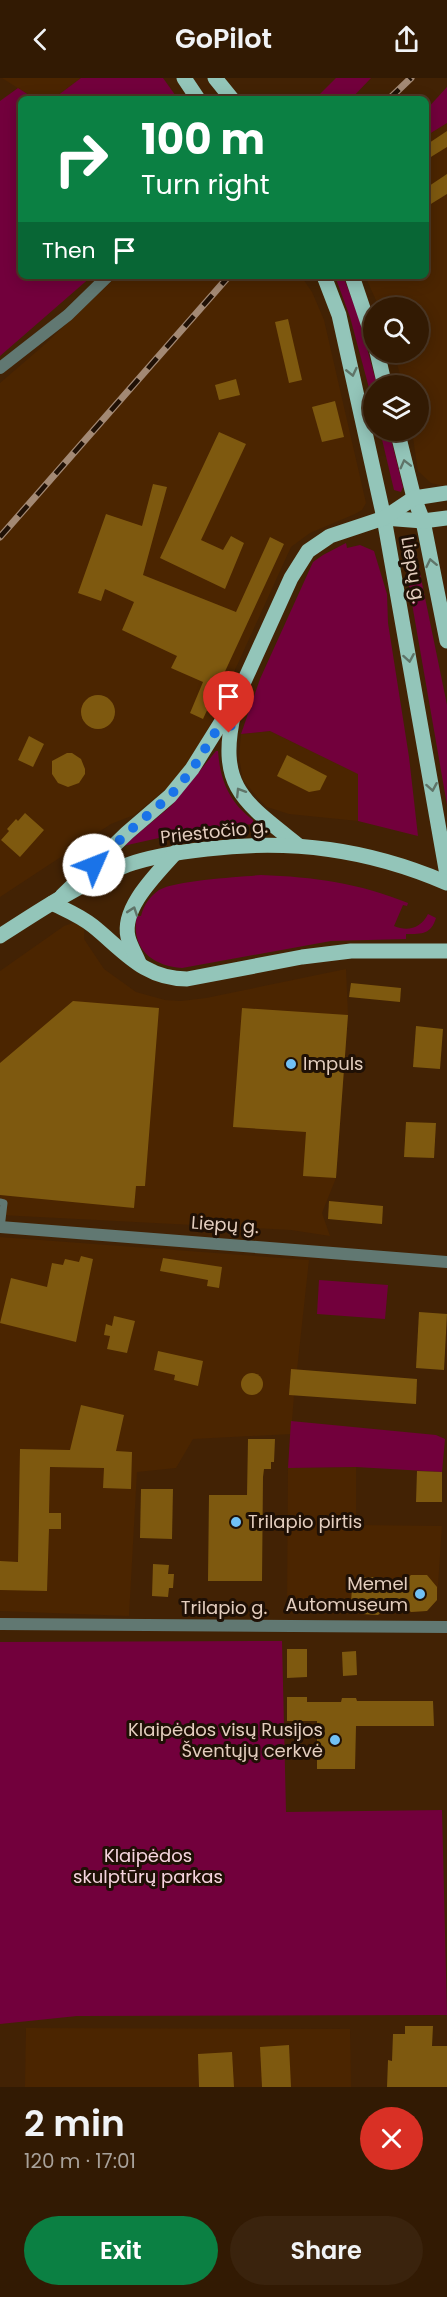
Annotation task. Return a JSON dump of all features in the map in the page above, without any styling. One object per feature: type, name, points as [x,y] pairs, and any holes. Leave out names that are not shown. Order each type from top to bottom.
[{"type":"main road","points":[[184,78],[196,96]]},
{"type":"main road","points":[[215,78],[230,96]]},
{"type":"main road","name":"Liepų g.","points":[[325,279],[339,315],[384,518],[447,875]]},
{"type":"main road","points":[[353,279],[363,308]]},
{"type":"main road","name":"Liepų g.","points":[[400,441],[414,498],[423,521],[447,641]]},
{"type":"main road","points":[[447,493],[414,498],[384,518],[330,537],[308,551],[291,578],[237,697],[203,753],[170,796],[127,833],[57,900],[87,921],[140,966],[164,977],[187,979],[302,957],[351,951],[447,951]]},
{"type":"main road","points":[[384,518],[423,521],[447,518]]},
{"type":"main road","points":[[237,697],[227,746],[232,779],[241,795],[254,809],[298,845]]},
{"type":"main road","name":"Priestočio g.","points":[[0,936],[57,900],[129,864],[176,852],[249,844],[298,845],[348,852],[447,883]]},
{"type":"main road","points":[[140,966],[128,936],[133,907],[143,889],[176,852]]},
{"type":"street","points":[[0,368],[68,315],[105,279]]},
{"type":"street","name":"Liepų g.","points":[[0,1228],[447,1262]]},
{"type":"street","name":"Trilapio g.","points":[[0,1624],[447,1627]]},
{"type":"lane","points":[[0,1202],[4,1203],[0,1228]]},
{"type":"shaded area","points":[[2,78],[81,78],[57,96],[30,96]]},
{"type":"shaded area","points":[[447,123],[447,485],[444,486],[431,483],[418,471],[414,441],[429,441],[429,375],[400,375],[397,363],[429,363],[429,297],[374,297],[366,279],[429,279],[429,134]]},
{"type":"shaded area","points":[[114,279],[303,279],[312,292],[324,320],[366,503],[362,510],[310,533],[291,547],[209,727],[191,758],[171,785],[134,815],[111,824],[0,897],[0,383]]},
{"type":"shaded area","points":[[270,731],[359,774],[358,821],[289,814],[267,807],[257,797],[243,780],[239,757],[241,734]]},
{"type":"shaded area","points":[[79,923],[84,928],[84,939],[104,969],[136,992],[165,1000],[206,998],[346,969],[348,1015],[336,1178],[322,1213],[330,1236],[291,1230],[0,1215],[0,971],[64,926]]},
{"type":"shaded area","points":[[0,1237],[309,1260],[297,1370],[291,1370],[289,1395],[294,1395],[291,1434],[193,1439],[176,1468],[137,1472],[129,1616],[0,1611]]},
{"type":"shaded area","points":[[356,1467],[356,1525],[442,1526],[437,1600],[427,1611],[378,1615],[287,1612],[288,1468]]},
{"type":"shaded area","points":[[26,2028],[350,2029],[351,2087],[25,2087]]},
{"type":"green space","points":[[81,78],[163,78],[176,96],[57,96]]},
{"type":"green space","points":[[336,78],[371,78],[354,96],[318,96]]},
{"type":"green space","points":[[447,87],[447,123],[429,134],[429,107]]},
{"type":"green space","points":[[18,88],[30,96],[18,96],[18,279],[89,279],[0,356],[0,101]]},
{"type":"green space","points":[[336,279],[344,279],[357,312],[363,334],[363,363],[371,363],[374,375],[366,375],[350,317]]},
{"type":"green space","points":[[382,441],[392,441],[403,487],[401,492],[394,490]]},
{"type":"green space","points":[[407,536],[413,539],[447,705],[447,805],[402,546],[402,539]]},
{"type":"green space","points":[[346,543],[347,548],[360,545],[374,551],[387,594],[388,623],[409,757],[418,836],[358,821],[358,774],[270,731],[241,734],[260,679],[313,562]]},
{"type":"green space","points":[[218,751],[227,790],[238,806],[253,820],[253,824],[190,831],[123,846],[171,806]]},
{"type":"green space","points":[[261,875],[336,882],[390,896],[408,903],[407,906],[403,905],[394,926],[399,928],[414,928],[422,923],[428,914],[436,918],[429,930],[406,934],[406,939],[331,941],[182,968],[161,964],[140,946],[136,927],[137,916],[141,916],[147,902],[159,890],[193,881]]},
{"type":"green space","points":[[319,1280],[388,1285],[385,1319],[317,1314]]},
{"type":"green space","points":[[291,1421],[436,1435],[445,1439],[442,1472],[356,1467],[288,1468]]},
{"type":"green space","name":"Klaipėdos skulptūrų parkas","points":[[282,1641],[286,1812],[442,1810],[447,2015],[77,2016],[0,2024],[0,1642]]},
{"type":"building","points":[[447,131],[447,147],[429,158],[429,143]]},
{"type":"building","points":[[447,174],[447,194],[429,205],[429,186]]},
{"type":"building","points":[[288,319],[302,380],[289,383],[275,322]]},
{"type":"building","points":[[236,379],[240,395],[219,400],[215,385]]},
{"type":"building","points":[[335,401],[344,437],[322,442],[312,407]]},
{"type":"building","points":[[219,432],[246,444],[201,540],[223,550],[231,536],[244,543],[225,589],[160,558]]},
{"type":"building","points":[[153,484],[167,487],[143,575],[236,612],[270,537],[284,544],[203,719],[190,713],[203,682],[171,668],[177,656],[122,630],[134,602],[105,589],[101,601],[78,593],[106,514],[142,526]]},
{"type":"building","points":[[98,695],[110,700],[115,712],[110,724],[98,729],[86,724],[81,712],[86,700]]},
{"type":"building","points":[[29,736],[44,744],[33,767],[18,760]]},
{"type":"building","points":[[67,753],[72,753],[81,759],[85,769],[85,774],[79,783],[68,787],[58,783],[52,774],[52,761]]},
{"type":"building","points":[[287,755],[327,776],[320,790],[309,792],[277,776]]},
{"type":"building","points":[[25,813],[44,830],[20,857],[1,840],[9,831],[7,829]]},
{"type":"building","points":[[351,983],[401,988],[400,1002],[349,997]]},
{"type":"building","points":[[73,1001],[159,1008],[145,1186],[136,1186],[134,1208],[0,1195],[0,1063]]},
{"type":"building","name":"Impuls","points":[[242,1008],[348,1015],[336,1178],[303,1176],[306,1132],[233,1127]]},
{"type":"building","points":[[416,1026],[443,1029],[440,1069],[413,1067]]},
{"type":"building","points":[[406,1122],[436,1123],[434,1158],[404,1157]]},
{"type":"building","points":[[329,1201],[383,1206],[382,1224],[328,1219]]},
{"type":"building","points":[[81,1256],[93,1259],[76,1342],[0,1323],[11,1278],[47,1287],[52,1263],[63,1265],[65,1259],[79,1262]]},
{"type":"building","points":[[163,1258],[222,1267],[219,1288],[207,1286],[208,1280],[160,1271]]},
{"type":"building","points":[[419,1312],[447,1314],[444,1370],[416,1368]]},
{"type":"building","points":[[114,1316],[135,1321],[127,1353],[107,1349],[110,1336],[104,1335],[106,1324],[112,1326]]},
{"type":"building","points":[[158,1351],[203,1361],[198,1386],[174,1380],[175,1375],[154,1370]]},
{"type":"building","points":[[291,1369],[417,1379],[416,1404],[289,1395]]},
{"type":"building","points":[[252,1373],[260,1376],[263,1384],[260,1392],[252,1395],[244,1392],[241,1384],[244,1376]]},
{"type":"building","points":[[81,1405],[124,1415],[116,1451],[132,1452],[131,1489],[103,1488],[104,1468],[50,1467],[49,1513],[61,1513],[61,1529],[49,1529],[47,1591],[0,1590],[0,1561],[18,1562],[20,1449],[70,1450]]},
{"type":"building","name":"Trilapio pirtis","points":[[248,1439],[275,1439],[274,1462],[271,1462],[271,1469],[264,1469],[263,1477],[262,1581],[208,1581],[209,1495],[247,1495]]},
{"type":"building","points":[[417,1471],[442,1472],[442,1502],[416,1502]]},
{"type":"building","points":[[141,1489],[173,1489],[172,1539],[140,1538]]},
{"type":"building","points":[[153,1564],[169,1565],[168,1574],[174,1574],[173,1588],[169,1588],[168,1597],[152,1596]]},
{"type":"building","points":[[411,1575],[427,1575],[437,1587],[437,1600],[427,1611],[411,1612],[396,1598],[378,1615],[362,1614],[351,1603],[352,1587],[363,1577],[379,1577],[393,1592]]},
{"type":"building","points":[[287,1649],[307,1649],[307,1677],[287,1678]]},
{"type":"building","points":[[356,1651],[357,1675],[343,1676],[342,1652]]},
{"type":"building","points":[[287,1697],[307,1697],[307,1702],[341,1702],[342,1698],[356,1698],[357,1701],[433,1701],[434,1726],[356,1726],[355,1769],[317,1769],[317,1721],[287,1721]]},
{"type":"building","points":[[405,2026],[433,2026],[432,2046],[447,2046],[447,2087],[387,2087],[388,2060],[392,2061],[393,2034],[405,2034]]},
{"type":"building","points":[[289,2045],[291,2087],[262,2087],[260,2047]]},
{"type":"building","points":[[232,2052],[234,2087],[199,2087],[198,2054]]},
{"type":"railway","points":[[392,96],[411,78]]},
{"type":"railway","points":[[0,537],[226,279]]},
{"type":"place","name":"Impuls","points":[[291,1064]]},
{"type":"place","name":"Trilapio pirtis","points":[[236,1522]]},
{"type":"place","name":"Memel Automuseum","points":[[420,1594]]},
{"type":"place","name":"Klaipėdos visų Rusijos Šventųjų cerkvė","points":[[335,1740]]},
{"type":"route","points":[[94,865],[170,796],[192,770],[237,697],[229,733]]}]
